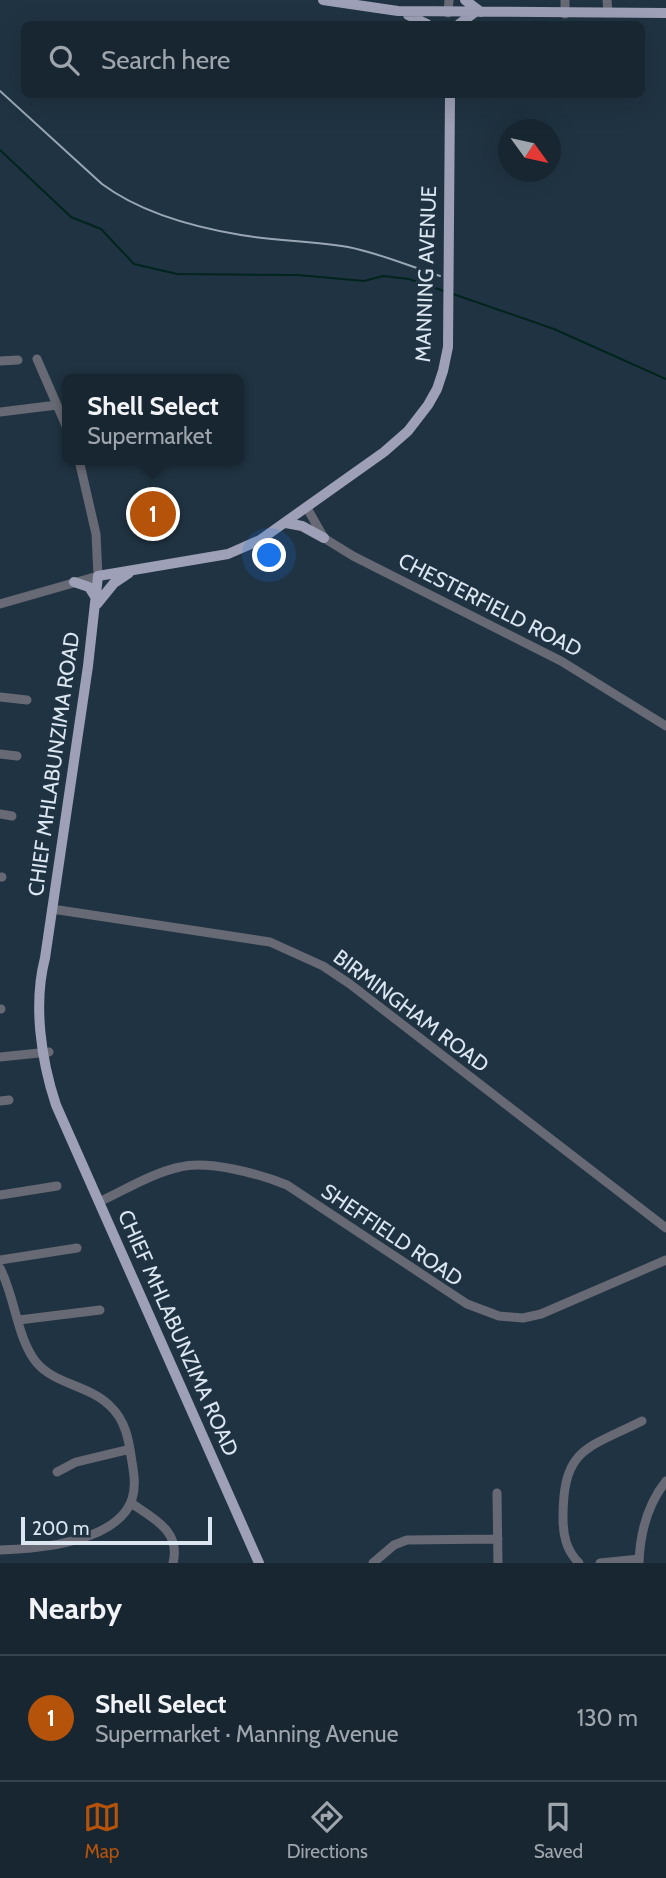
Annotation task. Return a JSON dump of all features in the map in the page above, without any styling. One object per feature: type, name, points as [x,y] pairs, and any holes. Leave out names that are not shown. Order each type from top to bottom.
[{"type":"main road","points":[[323,0],[449,19],[477,13],[666,13]]},
{"type":"main road","points":[[465,0],[477,13]]},
{"type":"main road","points":[[398,11],[420,21]]},
{"type":"main road","points":[[464,21],[477,13]]},
{"type":"main road","name":"MANNING AVENUE","points":[[98,576],[228,554],[260,540],[384,452],[408,431],[428,405],[443,372],[445,359],[449,261],[450,98]]},
{"type":"main road","points":[[286,523],[302,526],[324,538]]},
{"type":"main road","points":[[97,604],[114,583],[138,568]]},
{"type":"main road","name":"CHIEF MHLABUNZIMA ROAD","points":[[98,576],[97,604],[45,958],[46,1052],[63,1118],[259,1563]]},
{"type":"main road","points":[[74,582],[89,587],[97,604]]},
{"type":"street","points":[[449,0],[449,19]]},
{"type":"street","points":[[565,0],[565,13]]},
{"type":"street","points":[[607,0],[608,13]]},
{"type":"street","points":[[37,359],[62,416]]},
{"type":"street","points":[[0,361],[18,360]]},
{"type":"street","points":[[0,412],[57,405]]},
{"type":"street","points":[[0,604],[98,576],[96,534],[80,465]]},
{"type":"street","name":"CHESTERFIELD ROAD","points":[[307,508],[324,538],[353,556],[579,670],[666,726]]},
{"type":"street","points":[[0,697],[27,700]]},
{"type":"street","points":[[0,754],[17,756]]},
{"type":"street","points":[[0,814],[12,816]]},
{"type":"street","name":"BIRMINGHAM ROAD","points":[[52,909],[270,942],[323,966],[666,1228]]},
{"type":"street","points":[[0,1057],[46,1052]]},
{"type":"street","name":"SHEFFIELD ROAD","points":[[99,1202],[166,1171],[199,1164],[275,1180],[287,1185],[448,1294],[478,1310],[507,1317],[523,1318],[541,1314],[666,1260]]},
{"type":"street","points":[[0,1195],[57,1186]]},
{"type":"street","points":[[0,1260],[76,1248]]},
{"type":"street","points":[[0,1550],[47,1547],[96,1534],[110,1525],[131,1503],[135,1480],[122,1421],[111,1406],[80,1387],[55,1377],[38,1364],[27,1350],[2,1275]]},
{"type":"street","points":[[19,1320],[100,1310]]},
{"type":"street","points":[[579,1563],[569,1552],[563,1525],[563,1495],[568,1472],[584,1450],[642,1421]]},
{"type":"street","points":[[57,1472],[76,1462],[130,1449]]},
{"type":"street","points":[[600,1563],[639,1561],[645,1517],[666,1481]]},
{"type":"street","points":[[498,1493],[498,1563]]},
{"type":"street","points":[[131,1503],[170,1533],[174,1543],[173,1563]]},
{"type":"street","points":[[373,1563],[394,1545],[407,1540],[498,1539]]},
{"type":"waterway","points":[[0,150],[71,217],[101,229],[134,264],[177,274],[298,275],[364,281],[383,276],[409,279],[444,291]]},
{"type":"waterway","points":[[453,294],[554,329],[666,379]]},
{"type":"railway","points":[[0,91],[102,184],[150,211],[223,232],[360,250],[440,276]]},
{"type":"place","name":"Shell Select","points":[[153,514]]}]
